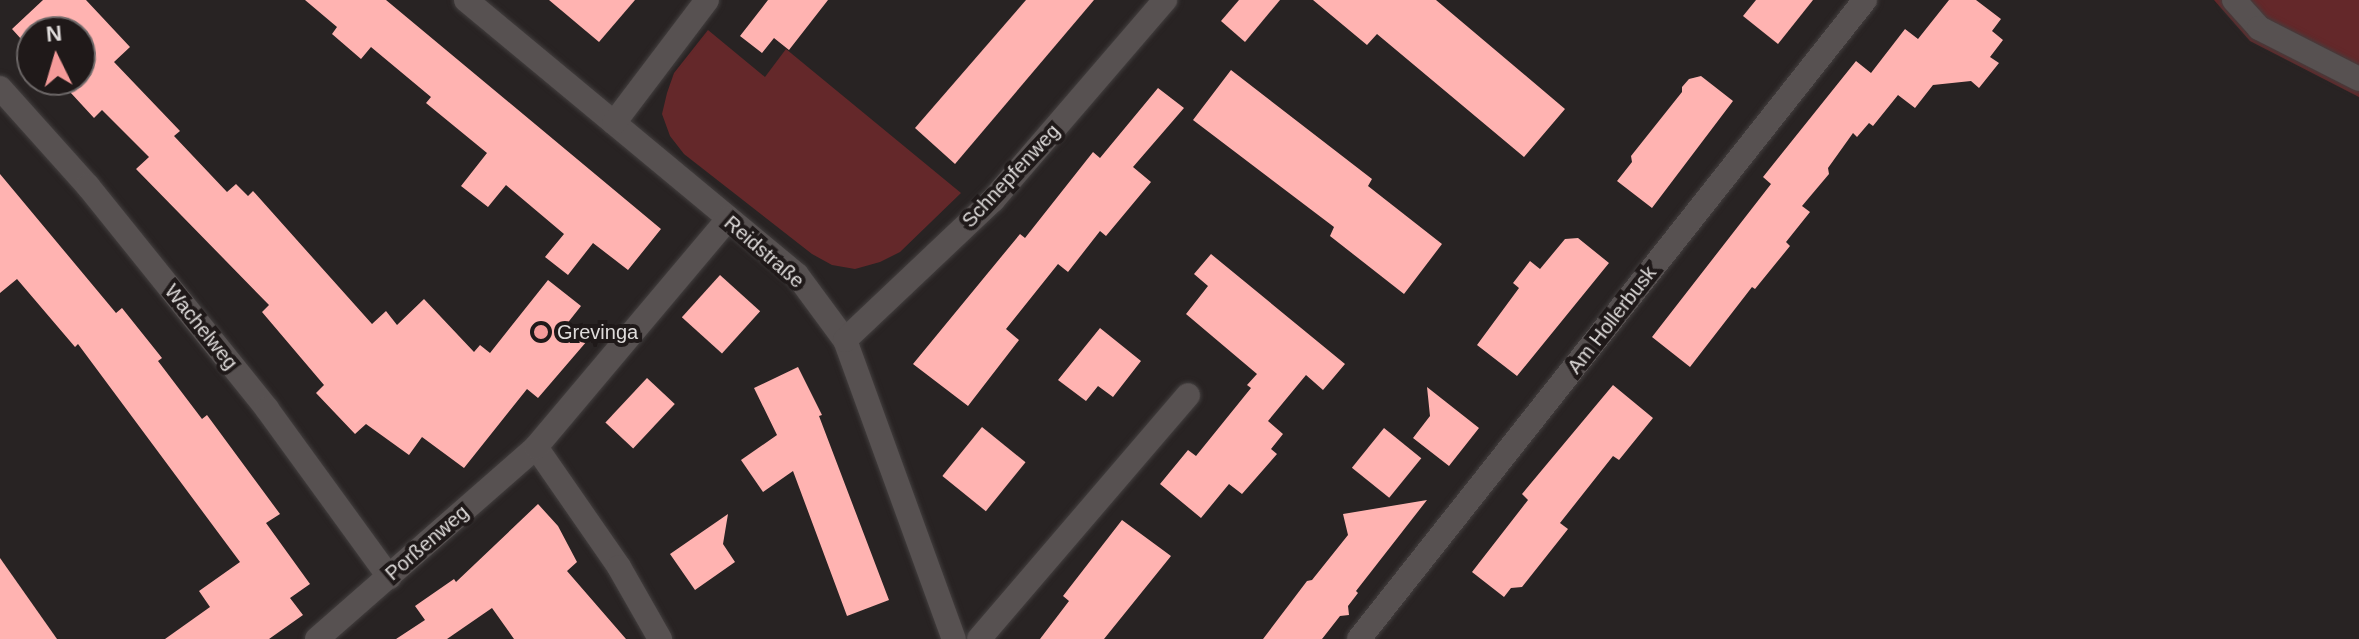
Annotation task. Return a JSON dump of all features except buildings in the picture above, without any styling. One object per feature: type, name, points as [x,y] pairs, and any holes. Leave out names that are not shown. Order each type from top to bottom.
[{"type":"street","name":"Reidstraße","points":[[466,0],[797,275],[845,340],[954,639]]},
{"type":"street","points":[[614,123],[707,0]]},
{"type":"street","name":"Schnepfenweg","points":[[845,340],[993,200],[1165,0]]},
{"type":"street","name":"Am Hollerbusk","points":[[1359,639],[1865,0]]},
{"type":"street","points":[[2234,0],[2259,28],[2359,79]]},
{"type":"street","name":"Wachelweg","points":[[0,88],[88,186],[267,409],[389,577]]},
{"type":"street","name":"Porßenweg","points":[[317,639],[536,447],[728,219]]},
{"type":"street","points":[[979,639],[1188,395]]},
{"type":"street","points":[[536,447],[619,567],[660,639]]},
{"type":"shaded area","points":[[2214,0],[2359,0],[2359,97],[2250,41]]},
{"type":"shaded area","points":[[708,30],[765,77],[786,49],[961,193],[900,252],[880,262],[855,269],[832,265],[812,254],[684,154],[670,136],[662,114],[674,73]]},
{"type":"place","name":"Grevinga","points":[[541,332]]}]
